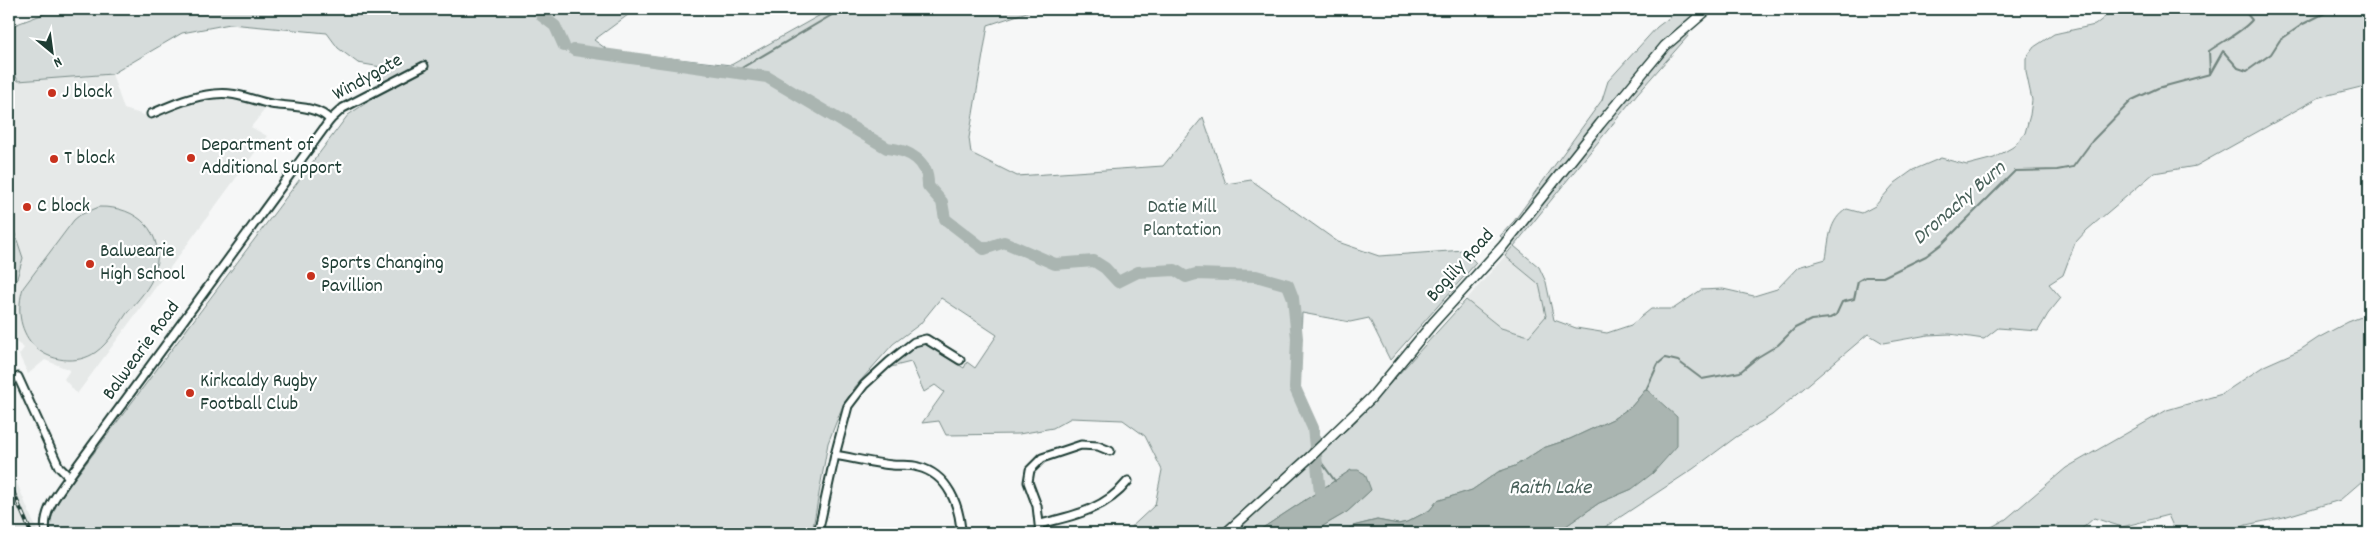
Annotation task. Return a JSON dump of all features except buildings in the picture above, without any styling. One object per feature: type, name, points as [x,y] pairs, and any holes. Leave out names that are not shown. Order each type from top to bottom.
[{"type":"main road","name":"Boglily Road","points":[[1226,533],[1310,457],[1371,398],[1433,323],[1503,246],[1665,46],[1708,9]]},
{"type":"street","name":"Windygate","points":[[330,120],[343,108],[424,66]]},
{"type":"street","points":[[151,114],[194,98],[234,93],[269,104],[306,109],[325,114],[330,120]]},
{"type":"street","name":"Balwearie Road","points":[[46,533],[44,524],[48,509],[69,477],[330,120]]},
{"type":"street","points":[[818,533],[834,455],[848,406],[864,385],[914,342],[926,339],[960,360]]},
{"type":"street","points":[[18,377],[59,467],[69,477]]},
{"type":"street","points":[[1040,533],[1037,506],[1028,482],[1030,470],[1042,458],[1081,445],[1098,446],[1110,451]]},
{"type":"street","points":[[834,455],[894,466],[919,467],[929,471],[945,484],[951,493],[959,516],[962,533]]},
{"type":"street","points":[[1040,524],[1080,514],[1101,504],[1119,492],[1128,481]]},
{"type":"shaded area","name":"Balwearie High School","points":[[9,60],[18,81],[112,74],[124,109],[151,117],[187,103],[224,96],[246,99],[266,108],[251,127],[267,136],[77,394],[64,379],[70,370],[45,360],[28,374],[19,355],[24,348],[11,338],[9,361]]},
{"type":"shaded area","points":[[1505,256],[1539,284],[1546,316],[1529,336],[1501,328],[1466,300]]},
{"type":"shaded area","points":[[9,464],[38,533],[16,533],[9,515]]},
{"type":"green space","name":"Datie Mill Plantation","points":[[108,9],[636,9],[594,40],[609,51],[731,65],[831,9],[1036,9],[988,25],[969,138],[971,153],[1017,176],[1163,166],[1203,117],[1226,184],[1251,180],[1338,242],[1379,256],[1464,250],[1476,263],[1390,360],[1369,318],[1350,322],[1302,313],[1299,381],[1294,397],[1311,428],[1314,448],[1219,533],[1125,533],[1155,505],[1162,470],[1145,436],[1123,420],[1071,418],[1053,428],[1019,434],[946,435],[939,421],[922,423],[944,392],[935,385],[924,392],[911,362],[887,368],[914,346],[925,344],[964,368],[967,362],[975,368],[997,335],[941,298],[920,324],[893,344],[855,387],[843,405],[828,443],[812,533],[52,533],[49,526],[57,502],[348,115],[381,93],[379,86],[381,67],[358,63],[338,48],[327,33],[230,24],[182,33],[112,74],[18,81],[9,60],[9,27],[49,12],[101,13]]},
{"type":"green space","points":[[1681,9],[1703,9],[1682,26],[1689,35],[1637,94],[1514,246],[1539,267],[1546,282],[1554,320],[1576,328],[1607,333],[1631,325],[1651,309],[1673,309],[1701,290],[1723,289],[1754,296],[1777,289],[1798,267],[1826,259],[1833,224],[1841,213],[1847,209],[1862,213],[1875,206],[1895,183],[1913,170],[1941,158],[1967,165],[1994,158],[2013,147],[2025,133],[2030,115],[2032,100],[2026,72],[2026,58],[2034,47],[2054,34],[2095,25],[2115,9],[2369,9],[2369,85],[2320,97],[2196,166],[2154,173],[2087,230],[2075,243],[2063,275],[2049,284],[2061,298],[2048,314],[2038,331],[1998,328],[1984,339],[1950,334],[1928,335],[1883,343],[1868,334],[1772,415],[1736,437],[1693,469],[1596,533],[1556,533],[1599,503],[1632,489],[1646,389],[1632,406],[1613,419],[1570,439],[1543,448],[1515,466],[1498,472],[1472,490],[1437,501],[1430,510],[1407,522],[1398,524],[1377,520],[1353,526],[1342,533],[1320,533],[1323,526],[1347,512],[1371,490],[1351,470],[1255,533],[1234,533],[1356,421],[1466,300],[1501,328],[1529,336],[1546,316],[1539,284],[1505,256],[1513,246],[1500,236],[1514,221],[1602,100],[1608,81],[1657,27]]},
{"type":"green space","points":[[99,207],[125,211],[145,224],[152,234],[156,245],[155,272],[147,288],[101,348],[81,359],[64,360],[55,358],[40,351],[28,339],[20,318],[23,288],[74,220],[80,215]]},
{"type":"green space","points":[[9,216],[23,258],[11,298],[9,314]]},
{"type":"green space","points":[[9,314],[11,353],[9,361]]},
{"type":"green space","points":[[2369,314],[2369,475],[2340,500],[2284,517],[2246,525],[2228,533],[2176,533],[2168,515],[2122,527],[2094,518],[2077,533],[1981,533],[2006,519],[2066,468],[2167,410],[2222,394],[2264,366],[2300,350],[2348,322]]},
{"type":"water","name":"Raith Lake","points":[[1646,389],[1677,417],[1677,446],[1653,473],[1632,489],[1599,503],[1556,533],[1342,533],[1353,526],[1377,520],[1398,524],[1407,522],[1430,510],[1437,501],[1472,490],[1498,472],[1515,466],[1543,448],[1570,439],[1613,419],[1632,406]]},
{"type":"water","points":[[1351,470],[1358,470],[1365,474],[1371,490],[1347,512],[1323,526],[1320,533],[1255,533]]},
{"type":"waterway","points":[[538,9],[542,16],[555,26],[564,46]]},
{"type":"waterway","points":[[733,73],[842,9]]},
{"type":"waterway","name":"Dronachy Burn","points":[[2210,72],[2209,51],[2238,32],[2252,20],[2243,9]]},
{"type":"waterway","points":[[2210,74],[2223,51],[2238,68],[2247,71],[2271,54],[2280,40],[2303,24],[2333,9]]},
{"type":"waterway","points":[[574,50],[767,77],[887,148],[903,151],[916,158],[925,170],[928,186],[942,202],[945,219],[984,249],[1004,242],[1055,264],[1094,261],[1105,268],[1118,282],[1138,272],[1175,270],[1186,277],[1196,274],[1256,276],[1288,285],[1293,298],[1297,338],[1295,388],[1313,428],[1320,492]]},
{"type":"waterway","name":"Dronachy Burn","points":[[1646,390],[1658,364],[1665,358],[1678,361],[1702,379],[1740,372],[1758,357],[1778,345],[1795,328],[1811,320],[1830,318],[1836,315],[1842,302],[1854,299],[1858,281],[1865,277],[1883,277],[1926,256],[1943,243],[2015,171],[2057,170],[2073,167],[2093,140],[2132,100],[2158,88],[2210,74]]},
{"type":"waterway","points":[[1316,455],[1335,481]]},
{"type":"railway","points":[[9,482],[31,533]]},
{"type":"place","name":"J block","points":[[52,93]]},
{"type":"place","name":"Department of Additional Support","points":[[191,158]]},
{"type":"place","name":"T block","points":[[54,159]]},
{"type":"place","name":"C block","points":[[27,207]]},
{"type":"place","name":"Balwearie High School","points":[[90,264]]},
{"type":"place","name":"Sports Changing Pavillion","points":[[311,276]]},
{"type":"place","name":"Kirkcaldy Rugby Football Club","points":[[190,393]]}]
